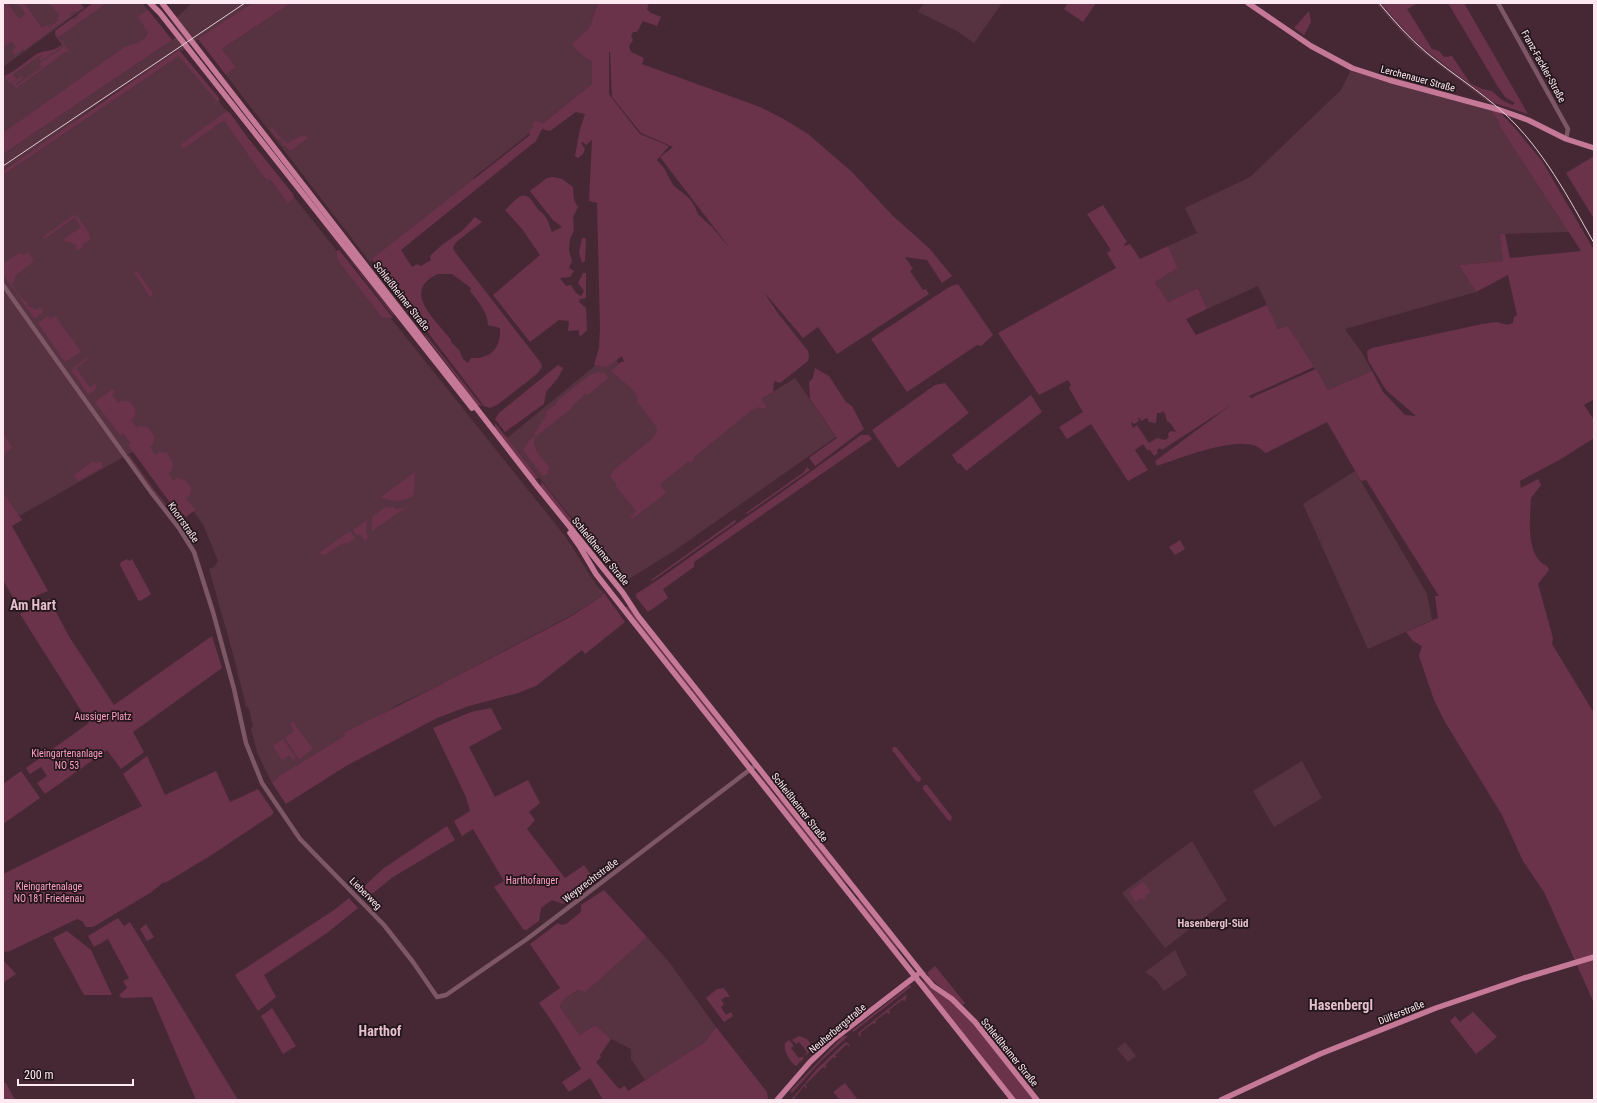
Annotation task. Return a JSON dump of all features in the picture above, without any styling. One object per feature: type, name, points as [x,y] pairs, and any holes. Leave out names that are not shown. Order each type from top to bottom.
[{"type":"main road","name":"Schleißheimer Straße","points":[[150,3],[173,30],[517,465],[580,547],[603,583],[1013,1100]]},
{"type":"main road","name":"Schleißheimer Straße","points":[[162,3],[536,484],[623,593],[638,616],[900,947],[933,986],[961,1007],[975,1022],[1037,1100]]},
{"type":"main road","name":"Lerchenauer Straße","points":[[1248,3],[1311,46],[1352,68],[1500,110],[1528,120],[1566,139],[1594,148]]},
{"type":"main road","points":[[895,951],[899,951],[900,947]]},
{"type":"main road","name":"Dülferstraße","points":[[1221,1100],[1320,1054],[1436,1008],[1499,986],[1594,956]]},
{"type":"main road","name":"Neuherbergstraße","points":[[778,1100],[810,1062],[834,1039],[921,973]]},
{"type":"street","name":"Franz-Fackler-Straße","points":[[1498,3],[1568,129],[1566,139]]},
{"type":"street","name":"Knorrstraße","points":[[3,285],[151,492],[179,528],[194,552],[211,606],[249,752],[262,782],[277,806]]},
{"type":"street","name":"Weyprechtstraße","points":[[437,997],[446,995],[527,939],[756,765]]},
{"type":"street","name":"Lieberweg","points":[[277,806],[302,842],[384,925],[413,962],[437,997]]},
{"type":"shaded area","points":[[3,3],[80,3],[84,8],[3,67]]},
{"type":"shaded area","points":[[93,3],[142,3],[166,32],[3,145],[3,77],[13,72],[38,53],[53,51],[60,46],[62,44],[55,36],[55,31]]},
{"type":"shaded area","points":[[192,3],[252,3],[181,51],[179,50],[99,103],[61,132],[3,171],[3,154],[181,34],[172,22]]},
{"type":"shaded area","points":[[291,3],[598,3],[589,28],[573,44],[578,52],[592,62],[592,84],[473,178],[475,181],[370,262],[226,75],[236,67],[222,49]]},
{"type":"shaded area","points":[[924,3],[1002,3],[974,43],[957,31],[918,12]]},
{"type":"shaded area","points":[[1376,3],[1381,3],[1405,31],[1421,46],[1494,103],[1497,109],[1491,111],[1499,122],[1500,127],[1569,232],[1501,234],[1503,261],[1459,265],[1476,292],[1345,329],[1362,353],[1372,371],[1328,390],[1288,326],[1278,329],[1258,286],[1207,309],[1198,288],[1168,302],[1155,282],[1178,268],[1168,246],[1197,233],[1185,208],[1250,177],[1341,90],[1352,68],[1496,108],[1418,49]]},
{"type":"shaded area","points":[[182,54],[301,206],[565,536],[597,586],[604,593],[602,596],[570,616],[434,688],[399,704],[279,776],[272,783],[257,752],[251,729],[253,726],[249,709],[246,706],[209,569],[214,567],[218,561],[203,524],[143,446],[19,516],[3,492],[3,175]]},
{"type":"shaded area","points":[[616,360],[692,456],[755,403],[795,378],[836,437],[674,551],[624,582],[507,438],[596,365],[607,367]]},
{"type":"shaded area","points":[[1355,471],[1427,594],[1432,620],[1368,649],[1303,504]]},
{"type":"shaded area","points":[[1302,761],[1322,798],[1274,827],[1253,791]]},
{"type":"shaded area","points":[[1192,841],[1227,900],[1165,948],[1122,893]]},
{"type":"shaded area","points":[[647,937],[669,962],[716,1027],[705,1042],[645,1080],[631,1059],[631,1049],[611,1039],[595,1025],[580,1035],[560,1007],[563,1000],[578,990],[585,991]]},
{"type":"shaded area","points":[[1175,950],[1187,975],[1164,991],[1156,980],[1145,972]]},
{"type":"shaded area","points":[[1125,1042],[1136,1056],[1128,1062],[1117,1049]]},
{"type":"green space","points":[[4,3],[7,3],[19,19],[26,14],[17,3],[24,3],[42,28],[47,25],[51,30],[25,50],[23,49],[15,55],[12,51],[16,48],[12,41],[3,47],[3,33],[5,31],[3,29]]},
{"type":"green space","points":[[50,3],[80,3],[84,8],[70,14],[71,16],[52,29],[48,24],[51,26],[59,20],[57,18],[60,16]]},
{"type":"green space","points":[[93,3],[106,3],[57,38],[55,31],[73,18],[74,20],[79,16],[78,14]]},
{"type":"green space","points":[[252,3],[291,3],[222,49],[236,67],[226,75],[198,39]]},
{"type":"green space","points":[[598,3],[649,3],[647,9],[651,13],[661,17],[657,26],[643,21],[637,32],[633,32],[631,36],[633,40],[629,46],[631,52],[644,58],[642,64],[760,107],[808,134],[852,172],[892,215],[930,249],[952,276],[942,283],[927,260],[905,257],[913,269],[910,271],[923,290],[926,289],[929,294],[837,354],[818,327],[803,338],[764,292],[777,312],[808,351],[808,361],[780,383],[774,381],[773,392],[761,399],[767,407],[763,409],[758,407],[752,410],[694,457],[694,460],[691,463],[689,461],[660,484],[666,493],[632,519],[630,517],[636,511],[610,476],[615,469],[652,439],[656,434],[657,428],[638,402],[637,396],[631,388],[611,371],[621,362],[624,362],[622,356],[607,367],[594,365],[599,348],[600,328],[597,203],[589,201],[592,140],[586,145],[583,142],[581,143],[585,149],[583,154],[578,158],[575,156],[580,129],[585,114],[576,112],[550,131],[542,129],[536,141],[401,250],[412,267],[417,264],[421,266],[431,260],[430,256],[443,244],[462,231],[475,217],[482,222],[456,242],[453,248],[541,363],[542,367],[537,374],[497,405],[490,408],[484,406],[372,259],[530,135],[529,131],[534,127],[533,125],[535,121],[543,123],[592,84],[592,62],[578,52],[572,44],[589,28]],"holes":[[[609,52],[612,97],[641,133],[673,147],[660,157],[732,251],[712,227],[698,214],[689,198],[673,185],[664,168],[657,160],[669,146],[640,134],[609,94]],[[438,274],[452,274],[471,288],[470,291],[484,312],[488,325],[500,328],[497,347],[484,357],[471,358],[468,363],[463,359],[459,350],[430,315],[425,306],[421,297],[422,289],[427,281]]]},
{"type":"green space","points":[[1068,3],[1096,3],[1083,22],[1064,9]]},
{"type":"green space","points":[[1381,3],[1418,3],[1407,9],[1432,49],[1439,51],[1444,57],[1452,56],[1470,83],[1482,89],[1492,91],[1502,100],[1512,105],[1515,103],[1505,97],[1498,87],[1448,3],[1464,3],[1528,114],[1494,103],[1421,46],[1405,31]]},
{"type":"green space","points":[[148,10],[172,40],[3,154],[3,133],[125,47],[145,38],[148,32],[138,17]]},
{"type":"green space","points":[[1309,11],[1311,22],[1304,35],[1294,28]]},
{"type":"green space","points":[[60,39],[69,52],[65,52],[16,88],[12,83],[22,76],[23,78],[15,84],[17,85],[42,67],[39,64],[64,47],[59,40]]},
{"type":"green space","points":[[60,46],[61,47],[41,61],[39,58],[42,56],[41,55],[13,74],[16,79],[10,83],[4,76],[17,69],[37,54],[54,50]]},
{"type":"green space","points":[[179,50],[219,98],[219,100],[214,104],[216,100],[179,56],[3,175],[3,171]]},
{"type":"green space","points":[[1497,109],[1542,161],[1594,250],[1594,399],[1584,405],[1594,420],[1594,438],[1561,459],[1520,481],[1521,488],[1538,479],[1541,485],[1531,498],[1530,536],[1535,554],[1549,570],[1538,584],[1553,638],[1552,644],[1594,713],[1594,1003],[1544,892],[1523,861],[1502,815],[1445,722],[1434,700],[1419,656],[1422,646],[1413,641],[1406,632],[1438,618],[1435,596],[1439,596],[1366,480],[1361,481],[1327,422],[1266,453],[1256,446],[1234,444],[1193,454],[1157,466],[1155,461],[1231,405],[1162,450],[1160,448],[1157,450],[1158,453],[1154,456],[1143,444],[1135,450],[1148,470],[1128,481],[1091,424],[1067,439],[1059,427],[1083,412],[1069,388],[1071,385],[1068,380],[1039,395],[998,333],[1116,268],[1107,253],[1111,250],[1087,214],[1103,205],[1127,242],[1124,244],[1125,246],[1130,244],[1140,259],[1168,246],[1178,268],[1155,282],[1168,302],[1198,288],[1207,309],[1186,319],[1196,335],[1267,305],[1278,329],[1288,326],[1314,367],[1249,396],[1253,399],[1253,397],[1316,369],[1328,390],[1372,371],[1383,392],[1405,415],[1416,416],[1386,390],[1368,360],[1367,351],[1372,348],[1482,324],[1497,322],[1507,325],[1513,323],[1514,317],[1517,315],[1508,275],[1476,292],[1459,265],[1503,261],[1500,234],[1505,234],[1510,258],[1581,251],[1491,111]],"holes":[[[1163,411],[1167,421],[1176,432],[1170,431],[1168,434],[1169,437],[1165,440],[1157,438],[1149,443],[1137,425],[1133,428],[1131,423],[1132,422],[1134,424],[1139,421],[1139,417],[1141,421],[1147,418],[1149,422],[1156,423],[1157,413],[1161,413]]]},
{"type":"green space","points":[[227,111],[293,194],[294,198],[288,203],[270,179],[267,180],[261,173],[224,120],[183,149],[180,145]]},
{"type":"green space","points":[[272,128],[287,144],[300,136],[304,135],[308,138],[289,150],[280,139],[278,140],[270,129]]},
{"type":"green space","points":[[1594,156],[1594,219],[1566,173]]},
{"type":"green space","points":[[553,177],[562,179],[573,187],[574,200],[578,207],[573,217],[574,230],[570,239],[569,250],[572,261],[569,268],[574,271],[570,277],[560,278],[566,286],[571,285],[576,293],[581,296],[584,291],[578,283],[583,273],[586,273],[586,298],[580,299],[579,302],[586,308],[587,330],[581,336],[579,335],[579,330],[568,331],[569,321],[559,320],[530,342],[493,295],[540,255],[522,229],[505,210],[518,198],[525,196],[532,201],[548,221],[552,232],[562,227],[553,220],[530,191],[547,178]]},
{"type":"green space","points":[[74,215],[77,216],[89,233],[90,240],[82,245],[83,247],[77,251],[76,245],[63,240],[81,227],[75,217],[44,239],[43,237]]},
{"type":"green space","points":[[325,228],[326,229],[395,316],[392,314]]},
{"type":"green space","points":[[582,238],[586,238],[585,261],[582,263],[579,253]]},
{"type":"green space","points":[[339,250],[393,318],[382,317],[337,259],[337,251]]},
{"type":"green space","points":[[28,252],[33,262],[16,275],[12,285],[21,298],[27,302],[28,306],[37,310],[40,308],[43,310],[43,312],[36,318],[34,318],[3,274],[3,264],[19,253],[23,255]]},
{"type":"green space","points":[[137,271],[153,294],[150,297],[134,272]]},
{"type":"green space","points":[[958,284],[993,335],[981,346],[977,345],[907,392],[871,339],[951,286]]},
{"type":"green space","points":[[48,316],[50,319],[55,316],[81,352],[65,362],[38,323]]},
{"type":"green space","points":[[426,335],[482,406],[476,405],[468,395],[457,377],[425,336]]},
{"type":"green space","points":[[87,358],[88,359],[76,368],[90,388],[95,384],[96,386],[95,390],[88,394],[72,371],[73,368]]},
{"type":"green space","points":[[558,365],[563,368],[558,378],[546,392],[544,404],[505,432],[495,419],[499,413]]},
{"type":"green space","points":[[815,368],[829,376],[846,402],[852,406],[864,429],[815,466],[809,458],[837,438],[810,399],[809,382],[813,378]]},
{"type":"green space","points":[[598,372],[606,374],[608,378],[588,395],[586,393],[571,407],[572,408],[535,437],[535,433],[545,418],[546,412],[555,405],[558,400],[590,375]]},
{"type":"green space","points":[[945,383],[969,413],[898,468],[872,430],[935,385]]},
{"type":"green space","points":[[113,389],[115,392],[112,395],[118,403],[122,401],[129,401],[136,410],[134,418],[131,420],[136,428],[140,426],[148,427],[154,436],[153,444],[150,447],[155,455],[159,452],[167,453],[173,463],[172,470],[168,473],[173,481],[177,478],[185,480],[191,487],[190,495],[186,498],[195,510],[186,517],[183,514],[184,519],[182,519],[128,445],[131,443],[123,433],[120,435],[95,402]]},
{"type":"green space","points":[[1031,395],[1042,412],[966,471],[960,463],[958,464],[952,455]]},
{"type":"green space","points":[[495,423],[539,478],[534,479],[495,429]]},
{"type":"green space","points":[[3,432],[12,448],[3,455]]},
{"type":"green space","points":[[861,435],[869,435],[872,439],[694,562],[694,567],[663,589],[668,598],[648,612],[636,597],[636,594],[670,572]]},
{"type":"green space","points":[[535,437],[534,441],[536,449],[540,457],[549,467],[548,473],[543,476],[523,450],[531,438]]},
{"type":"green space","points":[[129,455],[155,491],[176,516],[155,493],[128,456]]},
{"type":"green space","points":[[94,461],[96,464],[100,461],[103,467],[78,481],[74,475]]},
{"type":"green space","points":[[807,467],[810,470],[747,514],[746,513],[804,472]]},
{"type":"green space","points":[[415,472],[413,496],[397,501],[381,497]]},
{"type":"green space","points":[[542,482],[579,529],[575,530],[540,487]]},
{"type":"green space","points":[[3,492],[22,520],[12,526],[48,591],[18,606],[3,580]]},
{"type":"green space","points":[[394,507],[394,509],[405,508],[372,531],[372,517],[384,508]]},
{"type":"green space","points":[[367,520],[366,530],[368,538],[365,541],[360,534],[357,536],[353,530]]},
{"type":"green space","points":[[735,520],[736,522],[652,581],[651,580]]},
{"type":"green space","points":[[350,531],[355,538],[348,543],[341,544],[325,555],[319,553]]},
{"type":"green space","points":[[1180,540],[1185,549],[1175,555],[1169,547]]},
{"type":"green space","points":[[127,559],[129,561],[132,559],[151,594],[140,601],[138,600],[120,565],[121,562]]},
{"type":"green space","points":[[604,593],[625,622],[585,654],[582,650],[536,686],[518,693],[469,706],[437,718],[346,766],[286,804],[272,783],[279,776],[345,736],[344,733],[570,617],[602,596]]},
{"type":"green space","name":"Aussiger Platz","points":[[49,599],[70,638],[114,705],[212,636],[222,668],[133,732],[144,752],[121,769],[107,750],[45,794],[37,783],[47,776],[41,767],[30,774],[26,768],[89,723],[20,614]]},
{"type":"green space","points":[[628,606],[693,688],[690,690],[626,608]]},
{"type":"green space","points":[[693,689],[749,760],[747,762],[691,691]]},
{"type":"green space","name":"Harthofanger","points":[[491,708],[502,729],[469,747],[495,797],[528,780],[540,803],[529,812],[535,820],[527,829],[565,878],[584,865],[595,880],[563,904],[552,900],[541,908],[539,921],[526,930],[523,929],[494,887],[504,881],[473,829],[462,836],[454,821],[470,811],[466,797],[433,728],[471,712]]},
{"type":"green space","points":[[293,722],[313,749],[299,759],[285,738],[294,731],[290,724]]},
{"type":"green space","points":[[283,739],[296,758],[293,760],[289,755],[282,760],[273,746]]},
{"type":"green space","points":[[893,747],[896,747],[921,778],[920,782],[916,781],[892,750]]},
{"type":"green space","name":"Kleingartenalage NO 181 Friedenau","points":[[147,756],[165,795],[216,771],[230,802],[258,789],[273,811],[273,814],[210,856],[165,883],[164,882],[150,893],[93,927],[86,927],[82,921],[77,919],[10,951],[4,952],[3,954],[3,874],[142,806],[123,774]]},
{"type":"green space","name":"Kleingartenanlage NO 53","points":[[21,771],[40,798],[3,824],[3,784]]},
{"type":"green space","points":[[759,774],[853,890],[840,878],[758,775]]},
{"type":"green space","points":[[924,785],[927,785],[952,817],[951,821],[948,820],[923,789]]},
{"type":"green space","points":[[447,826],[455,840],[393,877],[368,897],[361,889],[384,868]]},
{"type":"green space","points":[[1143,882],[1151,892],[1145,896],[1143,900],[1141,898],[1136,902],[1129,892]]},
{"type":"green space","points":[[604,890],[647,937],[585,992],[578,990],[567,997],[561,1004],[560,1007],[580,1035],[595,1025],[611,1039],[600,1055],[601,1057],[596,1062],[619,1089],[625,1086],[628,1091],[705,1042],[716,1027],[767,1092],[768,1098],[766,1100],[603,1100],[590,1078],[569,1092],[562,1082],[581,1069],[539,1003],[560,988],[530,944],[558,923],[561,925],[566,924],[581,912],[581,905]]},
{"type":"green space","points":[[349,898],[358,908],[327,933],[264,975],[276,997],[258,1011],[235,975],[334,910]]},
{"type":"green space","points":[[860,899],[899,948],[898,950],[857,900]]},
{"type":"green space","points":[[118,918],[124,926],[130,922],[238,1100],[196,1100],[152,997],[122,998],[119,995],[127,988],[123,981],[129,978],[108,939],[94,947],[88,936]]},
{"type":"green space","points":[[146,924],[154,937],[147,941],[140,929]]},
{"type":"green space","points":[[67,931],[91,950],[112,995],[84,995],[53,938]]},
{"type":"green space","points":[[3,960],[16,974],[3,983]]},
{"type":"green space","points":[[935,966],[965,1003],[963,1005],[928,977],[929,975],[927,973]]},
{"type":"green space","points":[[924,981],[937,992],[950,1000],[970,1018],[1035,1100],[1016,1100],[923,983]]},
{"type":"green space","points":[[910,985],[911,987],[852,1033],[853,1030]]},
{"type":"green space","points":[[724,988],[730,997],[725,997],[721,1000],[724,1004],[721,1007],[726,1015],[731,1012],[733,1016],[724,1022],[706,998],[717,989]]},
{"type":"green space","points":[[907,994],[905,1001],[902,1000],[889,1010],[890,1013],[888,1014],[887,1012],[875,1021],[875,1024],[873,1023],[860,1033],[860,1037],[858,1033]]},
{"type":"green space","points":[[272,1008],[296,1046],[283,1054],[261,1016]]},
{"type":"green space","points":[[1473,1012],[1497,1037],[1476,1054],[1450,1021],[1455,1016],[1460,1022]]},
{"type":"green space","points":[[799,1036],[807,1039],[814,1047],[805,1056],[807,1052],[799,1042],[796,1044],[792,1040]]},
{"type":"green space","points":[[843,1036],[848,1036],[822,1060],[792,1093],[790,1091]]},
{"type":"green space","points":[[789,1040],[794,1046],[791,1048],[799,1058],[804,1058],[796,1066],[789,1059],[785,1049],[785,1043]]},
{"type":"green space","points":[[846,1042],[850,1045],[848,1046],[847,1044],[835,1055],[835,1058],[833,1057],[825,1065],[827,1067],[823,1067],[805,1085],[807,1087],[806,1088],[804,1086],[793,1100],[791,1100],[817,1069]]},
{"type":"green space","points":[[3,1083],[6,1083],[15,1100],[3,1100]]},
{"type":"green space","points":[[845,1083],[858,1100],[840,1100],[833,1092]]},
{"type":"railway","points":[[3,166],[245,3]]},
{"type":"railway","points":[[1379,3],[1420,47],[1495,105],[1518,127],[1554,174],[1594,243]]},
{"type":"district","name":"Am Hart","points":[[33,605]]},
{"type":"district","name":"Hasenbergl-Süd","points":[[1213,923]]},
{"type":"district","name":"Hasenbergl","points":[[1341,1005]]},
{"type":"district","name":"Harthof","points":[[380,1031]]}]
